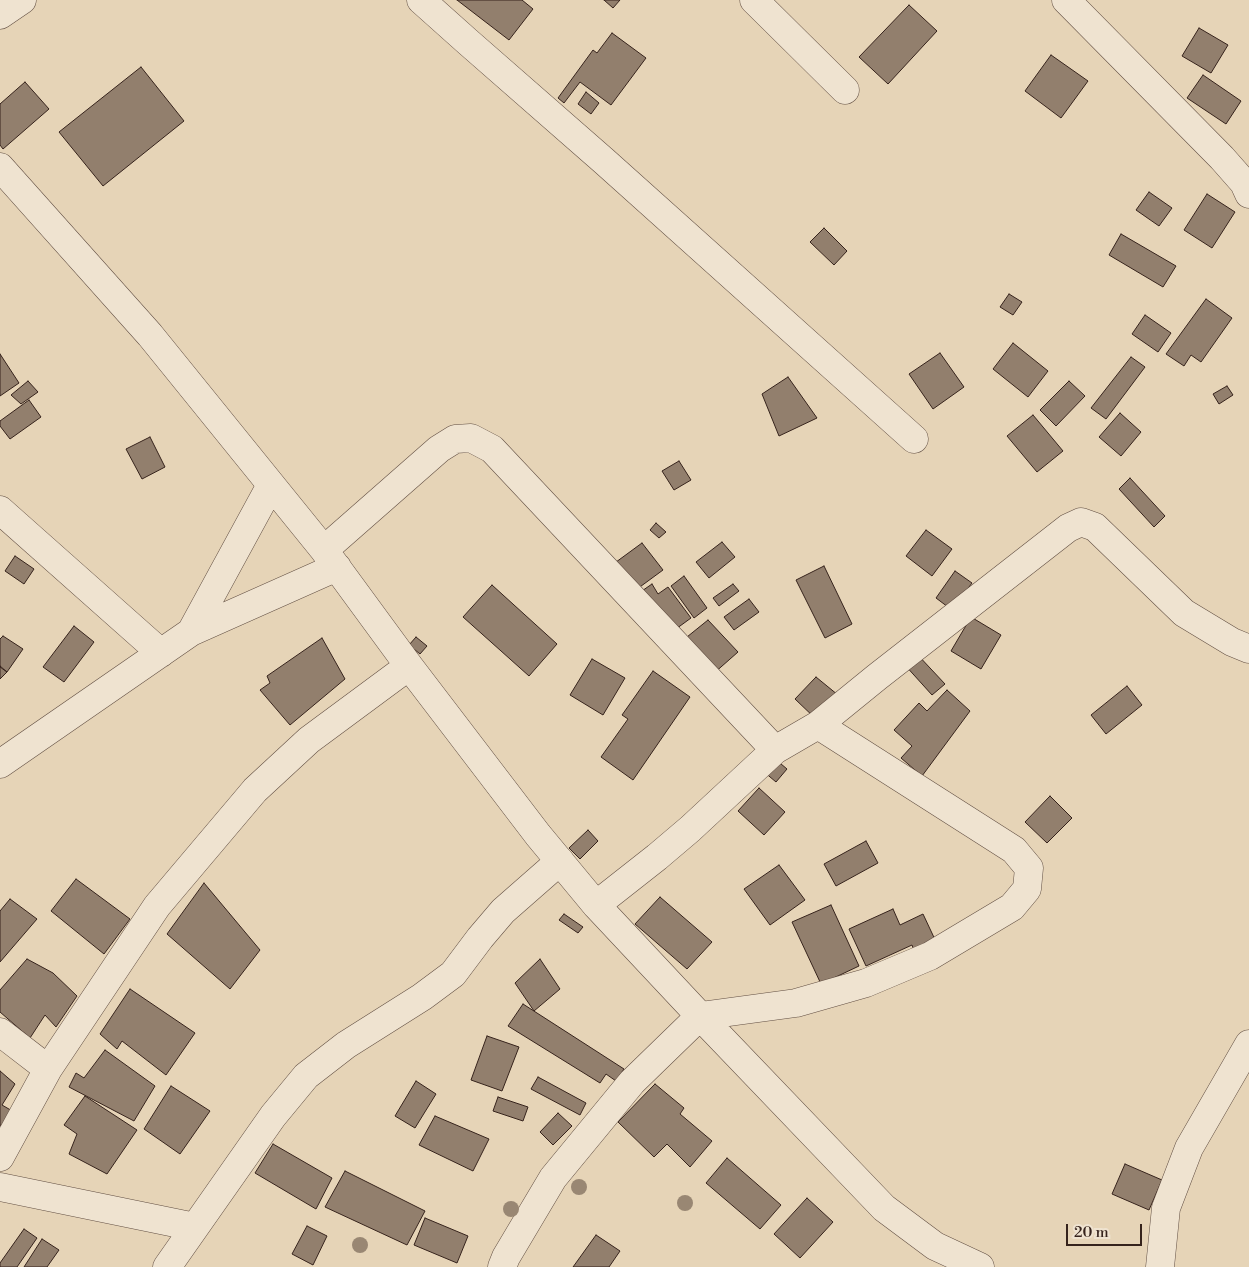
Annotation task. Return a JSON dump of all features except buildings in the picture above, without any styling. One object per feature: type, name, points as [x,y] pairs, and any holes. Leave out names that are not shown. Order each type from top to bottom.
[{"type":"street","points":[[0,15],[22,0]]},
{"type":"street","points":[[421,0],[914,439]]},
{"type":"street","points":[[754,0],[845,90]]},
{"type":"street","points":[[1066,0],[1222,158],[1244,183],[1249,194]]},
{"type":"street","points":[[0,166],[150,336],[330,558],[409,666],[538,835],[596,905],[884,1208],[935,1246],[980,1267]]},
{"type":"street","points":[[0,764],[192,632],[330,558],[439,449],[455,439],[471,438],[492,449],[775,750]]},
{"type":"street","points":[[192,632],[271,485]]},
{"type":"street","points":[[0,510],[161,653]]},
{"type":"street","points":[[596,905],[690,829],[775,750],[818,725],[1068,528],[1081,522],[1095,527],[1184,613],[1232,642],[1249,649]]},
{"type":"street","points":[[0,1157],[48,1068],[157,906],[256,790],[309,740],[409,666]]},
{"type":"street","points":[[502,1267],[506,1256],[553,1178],[632,1082],[700,1016],[796,1003],[866,983],[930,956],[1012,907],[1028,889],[1029,868],[1014,850],[818,725]]},
{"type":"street","points":[[167,1267],[273,1116],[306,1076],[346,1044],[422,997],[453,974],[503,911],[560,861]]},
{"type":"street","points":[[0,1032],[48,1068]]},
{"type":"street","points":[[1160,1267],[1166,1208],[1189,1148],[1249,1044]]},
{"type":"street","points":[[0,1187],[195,1227]]}]
